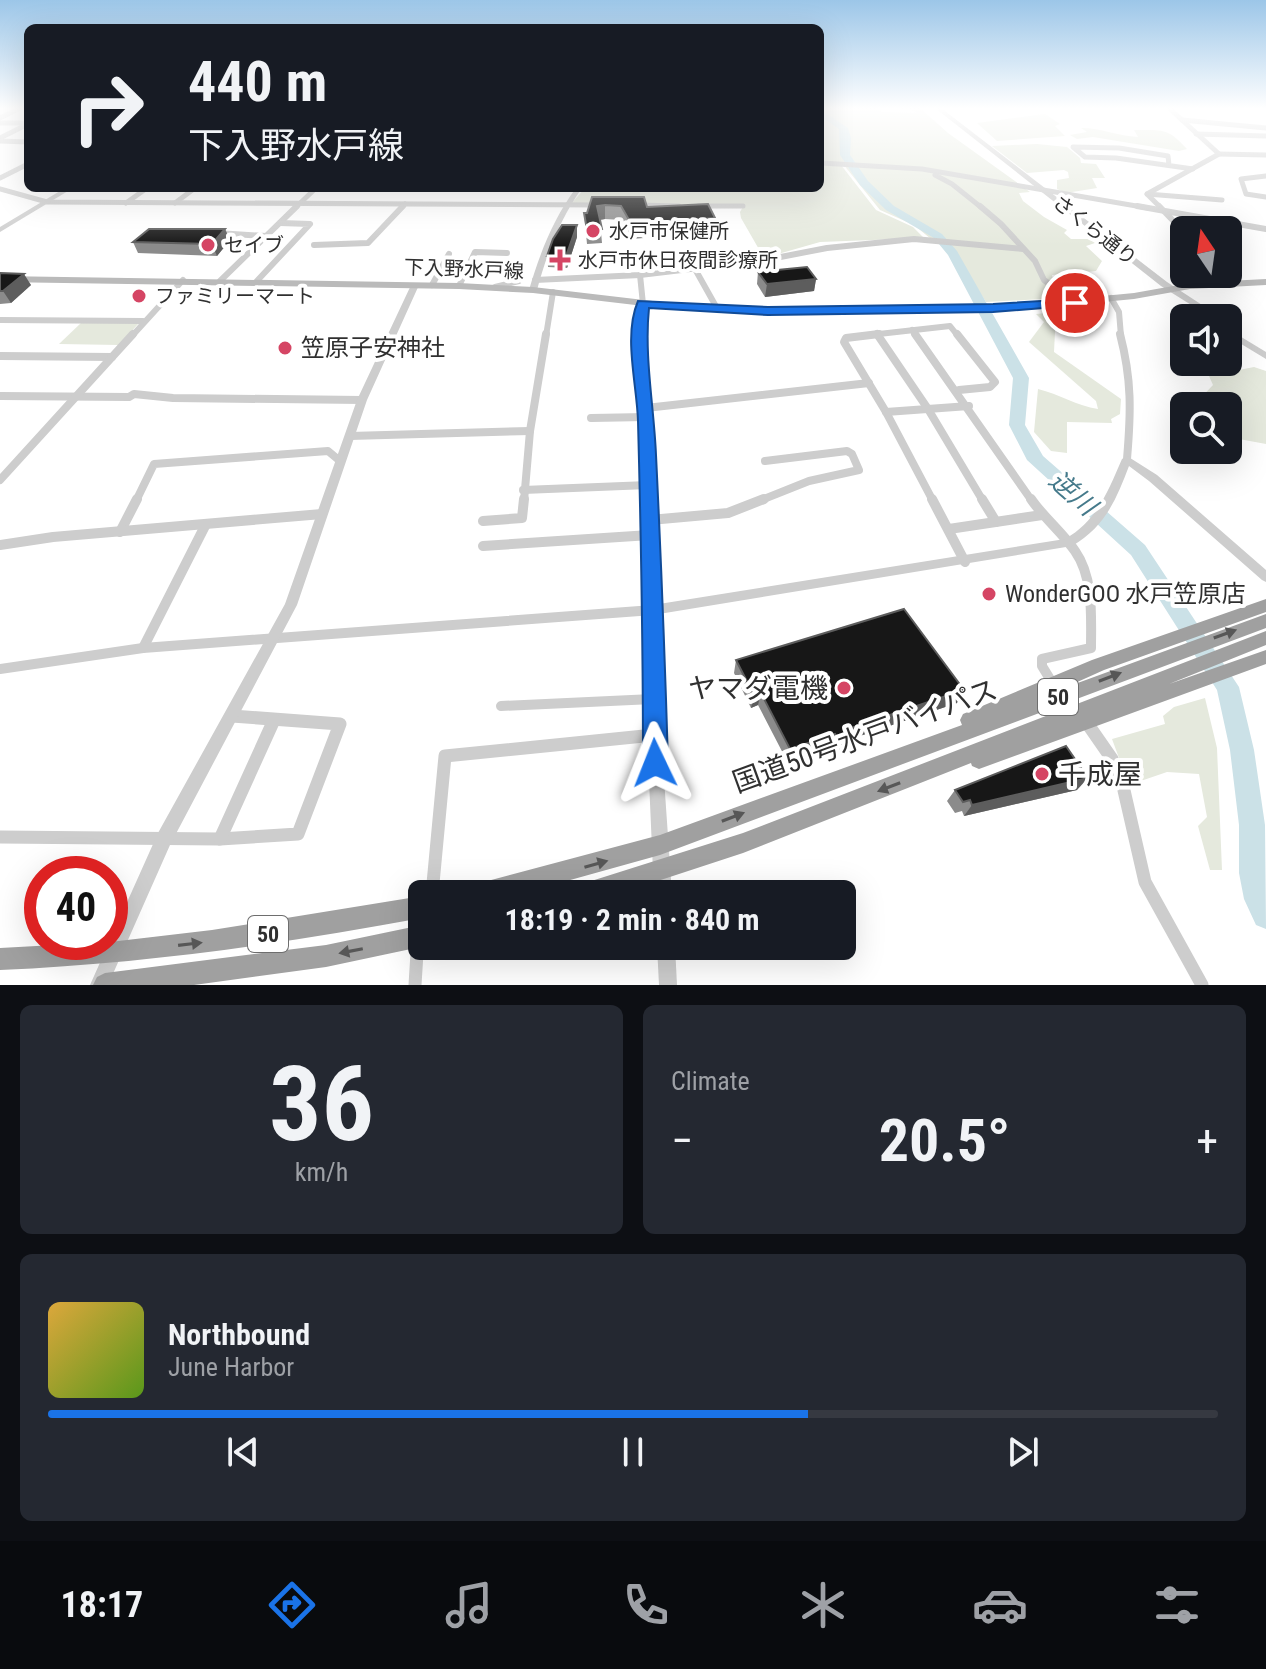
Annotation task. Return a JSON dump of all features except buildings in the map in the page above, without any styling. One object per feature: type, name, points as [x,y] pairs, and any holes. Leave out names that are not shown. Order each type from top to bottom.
[{"type":"highway","points":[[932,744],[965,722],[1053,684],[1180,642],[1266,605]]},
{"type":"highway","name":"国道50号水戸バイパス","points":[[531,880],[660,845],[932,744],[1180,642],[1266,621]]},
{"type":"highway","name":"国道50号水戸バイパス","points":[[630,880],[743,843],[1201,671],[1266,638]]},
{"type":"highway","points":[[951,763],[985,759],[1087,723],[1201,671],[1266,657]]},
{"type":"highway","name":"50","points":[[128,952],[284,932],[408,910]]},
{"type":"highway","name":"50","points":[[102,985],[326,956],[408,939]]},
{"type":"highway","name":"50","points":[[0,959],[24,958]]},
{"type":"main road","name":"下入野水戸線","points":[[0,279],[495,287],[534,285],[553,292],[718,310],[973,309],[1075,303]]},
{"type":"main road","points":[[1242,283],[1266,282]]},
{"type":"main road","points":[[1075,303],[1191,288]]},
{"type":"street","name":"さくら通り","points":[[988,154],[1186,304]]},
{"type":"street","name":"さくら通り","points":[[997,154],[1168,291],[1192,304]]},
{"type":"street","points":[[1081,154],[1085,157],[1193,169]]},
{"type":"street","points":[[1156,154],[1168,156],[1169,165]]},
{"type":"street","points":[[1147,194],[1219,154],[1266,155]]},
{"type":"street","points":[[824,163],[917,168],[1266,229]]},
{"type":"street","points":[[0,178],[24,166]]},
{"type":"street","points":[[917,168],[957,187],[1001,224],[1035,261],[1044,280],[1075,303]]},
{"type":"street","points":[[1266,176],[1241,179],[1246,194],[1266,197]]},
{"type":"street","points":[[1255,178],[1266,183]]},
{"type":"street","points":[[0,189],[47,202],[602,205]]},
{"type":"street","points":[[0,230],[63,192]]},
{"type":"street","points":[[126,203],[141,192]]},
{"type":"street","points":[[175,203],[190,192]]},
{"type":"street","points":[[220,281],[312,192]]},
{"type":"street","points":[[576,192],[566,205],[534,285],[695,269],[841,246],[914,239],[1023,249]]},
{"type":"street","points":[[1147,194],[1222,200]]},
{"type":"street","points":[[1147,194],[1170,220]]},
{"type":"street","points":[[314,245],[368,243],[405,204]]},
{"type":"street","points":[[633,205],[680,206]]},
{"type":"street","points":[[696,206],[743,206]]},
{"type":"street","points":[[256,282],[310,224],[280,223]]},
{"type":"street","points":[[204,233],[266,236]]},
{"type":"street","points":[[459,286],[475,252],[507,253]]},
{"type":"street","points":[[432,285],[449,254]]},
{"type":"street","points":[[695,269],[718,310]]},
{"type":"street","points":[[640,275],[643,304],[639,333],[646,412],[654,735],[662,880]]},
{"type":"street","points":[[0,480],[183,280]]},
{"type":"street","points":[[495,287],[519,281]]},
{"type":"street","points":[[128,919],[164,839],[276,638],[291,605],[362,400],[415,285]]},
{"type":"street","points":[[483,521],[522,518],[530,431],[553,292]]},
{"type":"street","points":[[0,669],[143,648],[653,610],[1068,543],[1096,525],[1127,459],[1132,404],[1130,374],[1119,330],[1119,312],[1111,298]]},
{"type":"street","points":[[0,320],[143,321]]},
{"type":"street","points":[[959,390],[990,387],[995,382],[950,326],[846,338],[844,342],[886,412],[965,562]]},
{"type":"street","points":[[912,330],[959,390],[1042,515],[1068,543],[1084,567],[1091,615],[1091,648],[1042,659],[1042,666],[1053,684]]},
{"type":"street","points":[[1242,332],[1266,347]]},
{"type":"street","points":[[877,334],[928,409],[996,522]]},
{"type":"street","points":[[1242,341],[1266,356]]},
{"type":"street","points":[[0,356],[112,357]]},
{"type":"street","points":[[591,418],[869,383]]},
{"type":"street","points":[[0,396],[129,397],[134,394],[173,398],[362,400]]},
{"type":"street","points":[[886,412],[969,406]]},
{"type":"street","points":[[350,436],[530,431]]},
{"type":"street","points":[[120,532],[154,464],[328,451],[340,461]]},
{"type":"street","points":[[650,520],[728,513],[809,481],[859,470],[852,454],[847,451],[765,461]]},
{"type":"street","points":[[1127,459],[1266,577]]},
{"type":"street","points":[[523,490],[648,485]]},
{"type":"street","points":[[0,545],[53,537],[322,514]]},
{"type":"street","points":[[949,529],[1042,515]]},
{"type":"street","points":[[143,648],[206,524]]},
{"type":"street","points":[[483,546],[650,535]]},
{"type":"street","points":[[501,706],[653,699]]},
{"type":"street","points":[[0,837],[220,839],[298,834],[340,724],[232,716]]},
{"type":"street","points":[[220,839],[274,720]]},
{"type":"street","points":[[1087,723],[1112,759],[1123,786],[1145,882],[1202,985]]},
{"type":"street","points":[[433,880],[445,756],[654,735]]},
{"type":"street","points":[[102,985],[110,960]]},
{"type":"street","points":[[415,985],[418,960]]},
{"type":"street","points":[[667,960],[668,985]]},
{"type":"shaded area","points":[[824,154],[977,154],[1030,192],[1019,193],[1023,201],[1067,230],[1064,233],[1071,239],[1089,239],[1095,243],[1086,246],[1102,261],[1096,271],[1052,275],[1054,285],[1050,286],[1060,298],[986,302],[947,241],[931,239],[914,225],[880,210],[843,164],[876,210],[913,227],[924,238],[820,242],[764,258],[741,218],[744,205],[571,204],[582,192],[824,192]]},
{"type":"shaded area","points":[[1002,154],[1075,154],[1081,163],[1096,164],[1105,178],[1092,178],[1097,188],[1066,193],[1057,189],[1057,180],[1069,178],[1068,172],[1027,173]]},
{"type":"shaded area","points":[[1056,312],[1054,352],[1121,399],[1120,414],[1111,419],[1112,423],[1067,422],[1067,453],[1051,451],[1034,432],[1038,389],[1098,409],[1096,401],[1029,342],[1044,322],[1036,314]]},
{"type":"shaded area","points":[[81,323],[139,323],[119,345],[59,344]]},
{"type":"shaded area","points":[[1254,367],[1266,371],[1266,444],[1242,440],[1242,392],[1206,392],[1213,385],[1209,376],[1242,376],[1242,369]]},
{"type":"shaded area","points":[[1205,698],[1217,748],[1222,870],[1210,870],[1198,826],[1207,817],[1199,774],[1167,772],[1129,785],[1112,739],[1165,724],[1163,716],[1174,707]]},
{"type":"waterway","name":"逆川","points":[[845,154],[864,183],[890,208],[938,236],[953,254],[1021,378],[1017,425],[1036,460],[1138,550],[1228,687],[1242,750],[1252,825],[1253,873],[1258,899],[1266,915]]},
{"type":"place","name":"水戸市保健所","points":[[593,231]]},
{"type":"place","name":"セイブ","points":[[208,245]]},
{"type":"place","name":"水戸市休日夜間診療所","points":[[560,260]]},
{"type":"place","name":"ファミリーマート","points":[[139,296]]},
{"type":"place","name":"笠原子安神社","points":[[285,348]]},
{"type":"place","name":"WonderGOO 水戸笠原店","points":[[989,594]]},
{"type":"place","name":"ヤマダ電機","points":[[844,688]]},
{"type":"place","name":"千成屋","points":[[1042,774]]},
{"type":"route","points":[[655,763],[646,408],[639,333],[643,304],[768,311],[993,308],[1075,303]]}]
